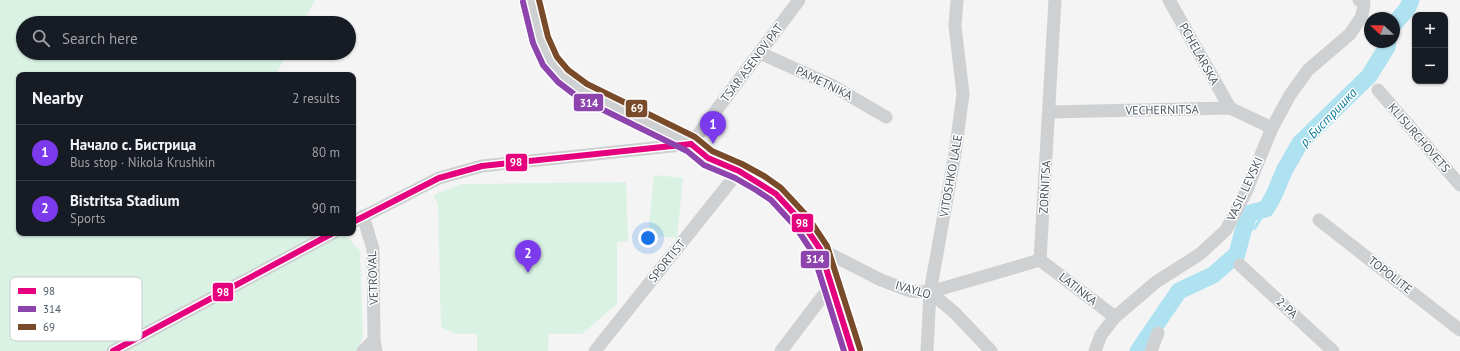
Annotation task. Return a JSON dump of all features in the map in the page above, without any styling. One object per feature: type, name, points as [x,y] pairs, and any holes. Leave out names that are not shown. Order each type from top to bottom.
[{"type":"street","points":[[531,0],[540,40],[550,61],[563,76],[583,91],[691,144],[708,158],[739,171],[776,194],[801,221],[820,249],[852,351]]},
{"type":"street","name":"TSAR ASENOV PAT","points":[[691,144],[799,0]]},
{"type":"street","name":"VITOSHKO LALE","points":[[927,351],[930,292],[955,154],[963,94],[955,26],[957,0]]},
{"type":"street","name":"ZORNITSA","points":[[1040,260],[1055,0]]},
{"type":"street","name":"PCHELARSKA","points":[[1169,0],[1230,108]]},
{"type":"street","name":"VASIL LEVSKI","points":[[1095,351],[1101,335],[1115,318],[1156,282],[1200,254],[1226,230],[1245,194],[1272,128],[1290,95],[1308,70],[1350,34],[1362,16],[1361,1]]},
{"type":"street","name":"PAMETNIKA","points":[[760,53],[832,86],[886,117]]},
{"type":"street","name":"KLISURCHOVETS","points":[[1378,90],[1460,185]]},
{"type":"street","name":"VECHERNITSA","points":[[1049,112],[1230,108],[1272,128]]},
{"type":"street","points":[[358,219],[439,178],[482,166],[691,144]]},
{"type":"street","name":"SPORTIST","points":[[595,351],[739,171]]},
{"type":"street","name":"VETROVAL","points":[[358,219],[373,249],[375,346],[363,351]]},
{"type":"street","name":"TOPOLITE","points":[[1319,220],[1460,330]]},
{"type":"street","points":[[142,335],[327,236]]},
{"type":"street","name":"IVAYLO","points":[[820,249],[882,280],[910,291],[930,292],[955,313],[991,351]]},
{"type":"street","points":[[930,292],[1040,260]]},
{"type":"street","name":"LATINKA","points":[[1040,260],[1115,318]]},
{"type":"street","name":"2-РА","points":[[1240,265],[1333,351]]},
{"type":"street","points":[[781,351],[832,284]]},
{"type":"street","points":[[1151,351],[1158,333]]},
{"type":"street","points":[[112,351],[131,341]]},
{"type":"green space","points":[[0,0],[315,0],[307,16],[16,16],[16,60],[284,60],[278,72],[16,72],[16,236],[347,236],[360,251],[363,336],[357,351],[0,351]]},
{"type":"green space","points":[[654,175],[683,178],[677,238],[648,235]]},
{"type":"green space","points":[[626,182],[628,241],[617,242],[617,304],[582,334],[549,334],[548,351],[477,351],[477,334],[456,334],[441,327],[438,204],[433,195],[461,184]]},
{"type":"waterway","name":"р. Бистришка","points":[[1400,17],[1407,9],[1411,0]]},
{"type":"waterway","name":"р. Бистришка","points":[[1138,351],[1179,291],[1213,275],[1237,254],[1243,231],[1250,213],[1266,209],[1274,195],[1284,171],[1300,143],[1369,76],[1386,48]]},
{"type":"waterway","points":[[1243,231],[1255,228],[1266,209]]},
{"type":"transit line","name":"69","points":[[539,0],[548,37],[557,57],[568,70],[587,84],[695,137],[712,151],[742,164],[764,176],[781,188],[807,216],[827,246],[860,349]]},
{"type":"transit line","name":"314","points":[[523,2],[533,43],[543,65],[558,82],[579,98],[687,151],[704,165],[735,178],[756,190],[771,200],[795,226],[813,253],[844,351]]},
{"type":"transit line","name":"98","points":[[691,144],[708,158],[739,171],[776,194],[801,221],[820,249],[852,351]]},
{"type":"transit line","name":"98","points":[[356,220],[439,178],[482,166],[691,144]]},
{"type":"transit line","name":"98","points":[[142,335],[327,236]]},
{"type":"transit line","name":"98","points":[[113,351],[132,341]]},
{"type":"place","name":"Начало с. Бистрица","points":[[713,144]]},
{"type":"place","name":"Bistritsa Stadium","points":[[528,273]]}]
